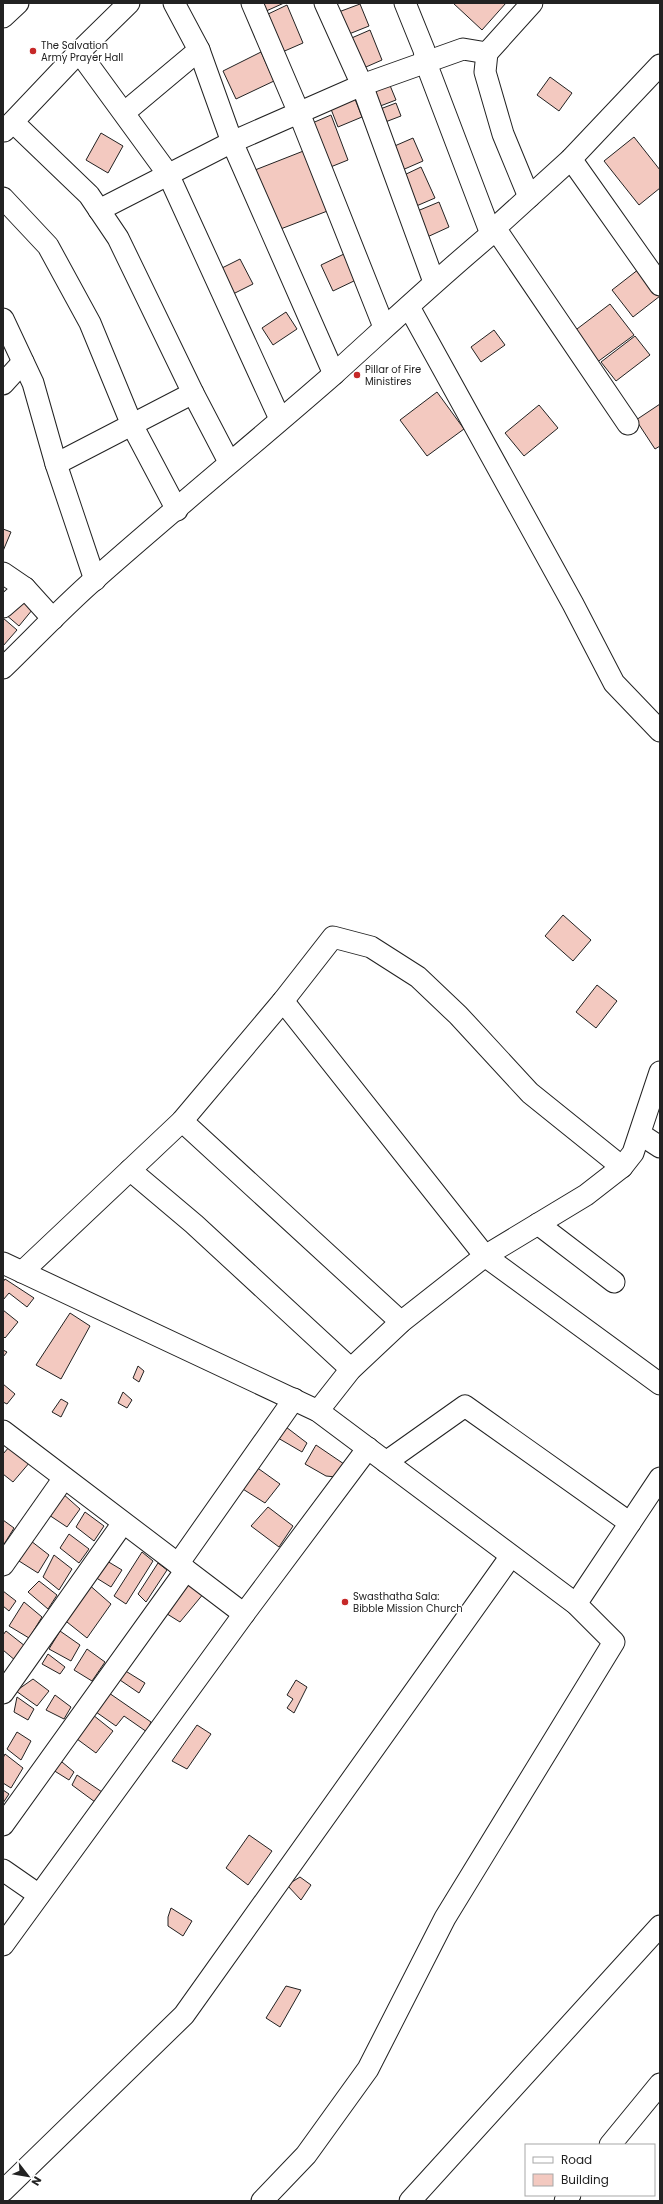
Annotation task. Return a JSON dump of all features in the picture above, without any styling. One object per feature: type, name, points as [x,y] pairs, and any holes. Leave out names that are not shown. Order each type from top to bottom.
[{"type":"street","points":[[3,17],[18,3]]},
{"type":"street","points":[[129,3],[79,52],[8,127],[89,195],[118,238],[193,393],[229,462]]},
{"type":"street","points":[[174,3],[199,50],[232,142],[334,374]]},
{"type":"street","points":[[252,3],[299,114],[384,327]]},
{"type":"street","points":[[325,3],[362,85],[434,282]]},
{"type":"street","points":[[405,3],[424,50],[426,63],[493,231],[628,424]]},
{"type":"street","points":[[529,4],[487,53],[485,72],[501,127],[529,196]]},
{"type":"street","points":[[99,210],[232,142],[299,114],[362,85],[463,49],[487,53]]},
{"type":"street","points":[[125,112],[199,50]]},
{"type":"street","points":[[79,52],[125,112],[168,174],[280,419]]},
{"type":"street","points":[[3,668],[94,580],[177,510],[229,462],[334,374],[384,327],[409,307],[434,282],[493,231],[529,196],[571,159],[660,65]]},
{"type":"street","points":[[571,159],[660,285]]},
{"type":"street","points":[[3,198],[48,246],[90,322],[132,425],[177,510]]},
{"type":"street","points":[[409,307],[573,604],[614,683],[660,732]]},
{"type":"street","points":[[3,319],[33,383],[56,464],[94,580]]},
{"type":"street","points":[[3,384],[23,362]]},
{"type":"street","points":[[56,464],[193,393]]},
{"type":"street","points":[[3,573],[25,588],[53,620]]},
{"type":"street","points":[[3,607],[25,588]]},
{"type":"street","points":[[22,1272],[182,1121],[283,1001],[333,937],[370,947],[418,977],[458,1015],[530,1093],[622,1167]]},
{"type":"street","points":[[283,1001],[485,1256],[660,1384]]},
{"type":"street","points":[[318,1411],[351,1370],[400,1322],[485,1256],[586,1195],[622,1167],[633,1153],[660,1072]]},
{"type":"street","points":[[182,1121],[400,1322]]},
{"type":"street","points":[[640,1134],[660,1147]]},
{"type":"street","points":[[130,1170],[194,1224],[351,1370]]},
{"type":"street","points":[[538,1224],[614,1282]]},
{"type":"street","points":[[3,1263],[318,1411],[576,1604],[614,1642],[445,1918],[368,2069],[306,2155],[262,2201]]},
{"type":"street","points":[[3,1825],[182,1567],[294,1399]]},
{"type":"street","points":[[386,1462],[465,1406],[630,1523]]},
{"type":"street","points":[[4,1435],[64,1478],[244,1614]]},
{"type":"street","points":[[3,1945],[244,1614],[368,1448]]},
{"type":"street","points":[[3,1565],[64,1478]]},
{"type":"street","points":[[576,1604],[660,1478]]},
{"type":"street","points":[[3,1693],[123,1523]]},
{"type":"street","points":[[3,2191],[184,2015],[511,1556]]},
{"type":"street","points":[[3,1870],[39,1895]]},
{"type":"street","points":[[416,2199],[660,1926]]},
{"type":"street","points":[[611,2144],[660,2084]]},
{"type":"building","points":[[260,3],[284,3],[264,12]]},
{"type":"building","points":[[453,3],[506,3],[482,30]]},
{"type":"building","points":[[360,4],[369,26],[344,36],[336,13]]},
{"type":"building","points":[[287,5],[303,43],[280,53],[264,16]]},
{"type":"building","points":[[370,30],[382,60],[359,70],[347,40]]},
{"type":"building","points":[[261,52],[274,81],[236,99],[223,71]]},
{"type":"building","points":[[550,77],[572,93],[559,111],[537,95]]},
{"type":"building","points":[[389,83],[396,100],[375,108],[368,91]]},
{"type":"building","points":[[353,94],[362,117],[338,127],[329,104]]},
{"type":"building","points":[[396,103],[401,116],[380,124],[375,111]]},
{"type":"building","points":[[331,115],[348,160],[328,168],[310,124]]},
{"type":"building","points":[[101,133],[123,146],[108,173],[86,160]]},
{"type":"building","points":[[634,137],[660,170],[660,188],[639,205],[604,161]]},
{"type":"building","points":[[413,138],[423,161],[400,171],[390,148]]},
{"type":"building","points":[[306,150],[330,210],[278,230],[255,170]]},
{"type":"building","points":[[421,167],[435,198],[414,207],[400,177]]},
{"type":"building","points":[[439,202],[449,227],[425,238],[415,212]]},
{"type":"building","points":[[344,254],[356,280],[333,291],[321,265]]},
{"type":"building","points":[[240,259],[253,284],[233,294],[220,269]]},
{"type":"building","points":[[639,269],[660,296],[633,317],[612,290]]},
{"type":"building","points":[[610,304],[634,335],[596,363],[573,332]]},
{"type":"building","points":[[286,312],[297,329],[273,345],[262,328]]},
{"type":"building","points":[[494,330],[505,345],[481,362],[471,347]]},
{"type":"building","points":[[635,336],[650,355],[616,381],[601,362]]},
{"type":"building","points":[[437,392],[464,429],[427,456],[400,420]]},
{"type":"building","points":[[660,404],[660,446],[655,449],[636,420]]},
{"type":"building","points":[[539,405],[558,428],[524,456],[505,433]]},
{"type":"building","points":[[3,529],[11,532],[3,551]]},
{"type":"building","points":[[22,593],[37,604],[19,626],[5,614]]},
{"type":"building","points":[[3,618],[17,630],[3,646]]},
{"type":"building","points":[[563,915],[591,940],[573,961],[545,936]]},
{"type":"building","points":[[597,985],[617,1001],[596,1028],[576,1012]]},
{"type":"building","points":[[5,1279],[34,1298],[27,1307],[9,1293],[3,1300],[3,1282]]},
{"type":"building","points":[[3,1310],[18,1322],[5,1338],[3,1336]]},
{"type":"building","points":[[70,1313],[90,1326],[61,1379],[36,1365]]},
{"type":"building","points":[[3,1350],[7,1352],[3,1357]]},
{"type":"building","points":[[138,1366],[144,1371],[139,1382],[133,1378]]},
{"type":"building","points":[[3,1384],[15,1394],[7,1404],[3,1402]]},
{"type":"building","points":[[123,1392],[132,1400],[127,1408],[118,1403]]},
{"type":"building","points":[[61,1399],[68,1403],[61,1417],[52,1412]]},
{"type":"building","points":[[286,1427],[307,1443],[302,1452],[278,1438]]},
{"type":"building","points":[[316,1445],[344,1464],[336,1477],[326,1476],[305,1464]]},
{"type":"building","points":[[10,1446],[30,1462],[13,1482],[3,1474],[3,1454]]},
{"type":"building","points":[[252,1464],[280,1484],[265,1503],[238,1486]]},
{"type":"building","points":[[62,1493],[80,1509],[67,1527],[46,1513]]},
{"type":"building","points":[[268,1507],[293,1526],[279,1547],[251,1526]]},
{"type":"building","points":[[85,1512],[104,1526],[94,1541],[76,1527]]},
{"type":"building","points":[[3,1520],[14,1528],[3,1546]]},
{"type":"building","points":[[69,1534],[89,1549],[79,1563],[60,1548]]},
{"type":"building","points":[[31,1541],[49,1555],[38,1573],[19,1561]]},
{"type":"building","points":[[142,1552],[153,1561],[126,1604],[114,1596]]},
{"type":"building","points":[[54,1555],[72,1569],[59,1590],[43,1577]]},
{"type":"building","points":[[102,1558],[122,1570],[111,1587],[90,1574]]},
{"type":"building","points":[[158,1563],[167,1570],[146,1602],[138,1594]]},
{"type":"building","points":[[39,1581],[57,1595],[48,1609],[28,1592]]},
{"type":"building","points":[[185,1581],[204,1593],[180,1622],[164,1612]]},
{"type":"building","points":[[87,1583],[111,1604],[87,1638],[62,1618]]},
{"type":"building","points":[[3,1591],[16,1601],[9,1611],[3,1606]]},
{"type":"building","points":[[24,1602],[42,1617],[29,1638],[9,1626]]},
{"type":"building","points":[[6,1631],[25,1646],[16,1661],[3,1650],[3,1635]]},
{"type":"building","points":[[60,1631],[80,1645],[71,1661],[49,1649]]},
{"type":"building","points":[[87,1649],[105,1662],[92,1681],[74,1670]]},
{"type":"building","points":[[48,1654],[65,1667],[60,1674],[42,1664]]},
{"type":"building","points":[[124,1670],[145,1683],[139,1693],[117,1678]]},
{"type":"building","points":[[33,1679],[49,1691],[37,1706],[16,1691]]},
{"type":"building","points":[[296,1680],[307,1687],[294,1713],[287,1708],[293,1699],[287,1695]]},
{"type":"building","points":[[109,1693],[151,1722],[147,1732],[124,1716],[116,1726],[96,1712]]},
{"type":"building","points":[[55,1695],[71,1707],[64,1719],[46,1710]]},
{"type":"building","points":[[17,1697],[34,1709],[28,1720],[14,1712]]},
{"type":"building","points":[[93,1715],[113,1731],[96,1753],[77,1739]]},
{"type":"building","points":[[197,1725],[211,1734],[187,1769],[172,1761]]},
{"type":"building","points":[[17,1732],[31,1741],[21,1760],[7,1749]]},
{"type":"building","points":[[5,1754],[23,1768],[11,1788],[3,1783],[3,1758]]},
{"type":"building","points":[[62,1762],[74,1772],[69,1780],[53,1770]]},
{"type":"building","points":[[77,1775],[102,1792],[95,1802],[72,1785]]},
{"type":"building","points":[[3,1790],[9,1794],[3,1803]]},
{"type":"building","points":[[249,1835],[272,1851],[248,1885],[226,1868]]},
{"type":"building","points":[[300,1877],[311,1885],[301,1900],[287,1885]]},
{"type":"building","points":[[171,1908],[192,1921],[183,1936],[168,1926],[168,1917]]},
{"type":"building","points":[[286,1986],[301,1990],[280,2027],[266,2018]]},
{"type":"place","name":"The Salvation Army Prayer Hall","points":[[33,51]]},
{"type":"place","name":"Pillar of Fire Ministires","points":[[357,375]]},
{"type":"place","name":"Swasthatha Sala: Bibble Mission Church","points":[[345,1602]]}]
